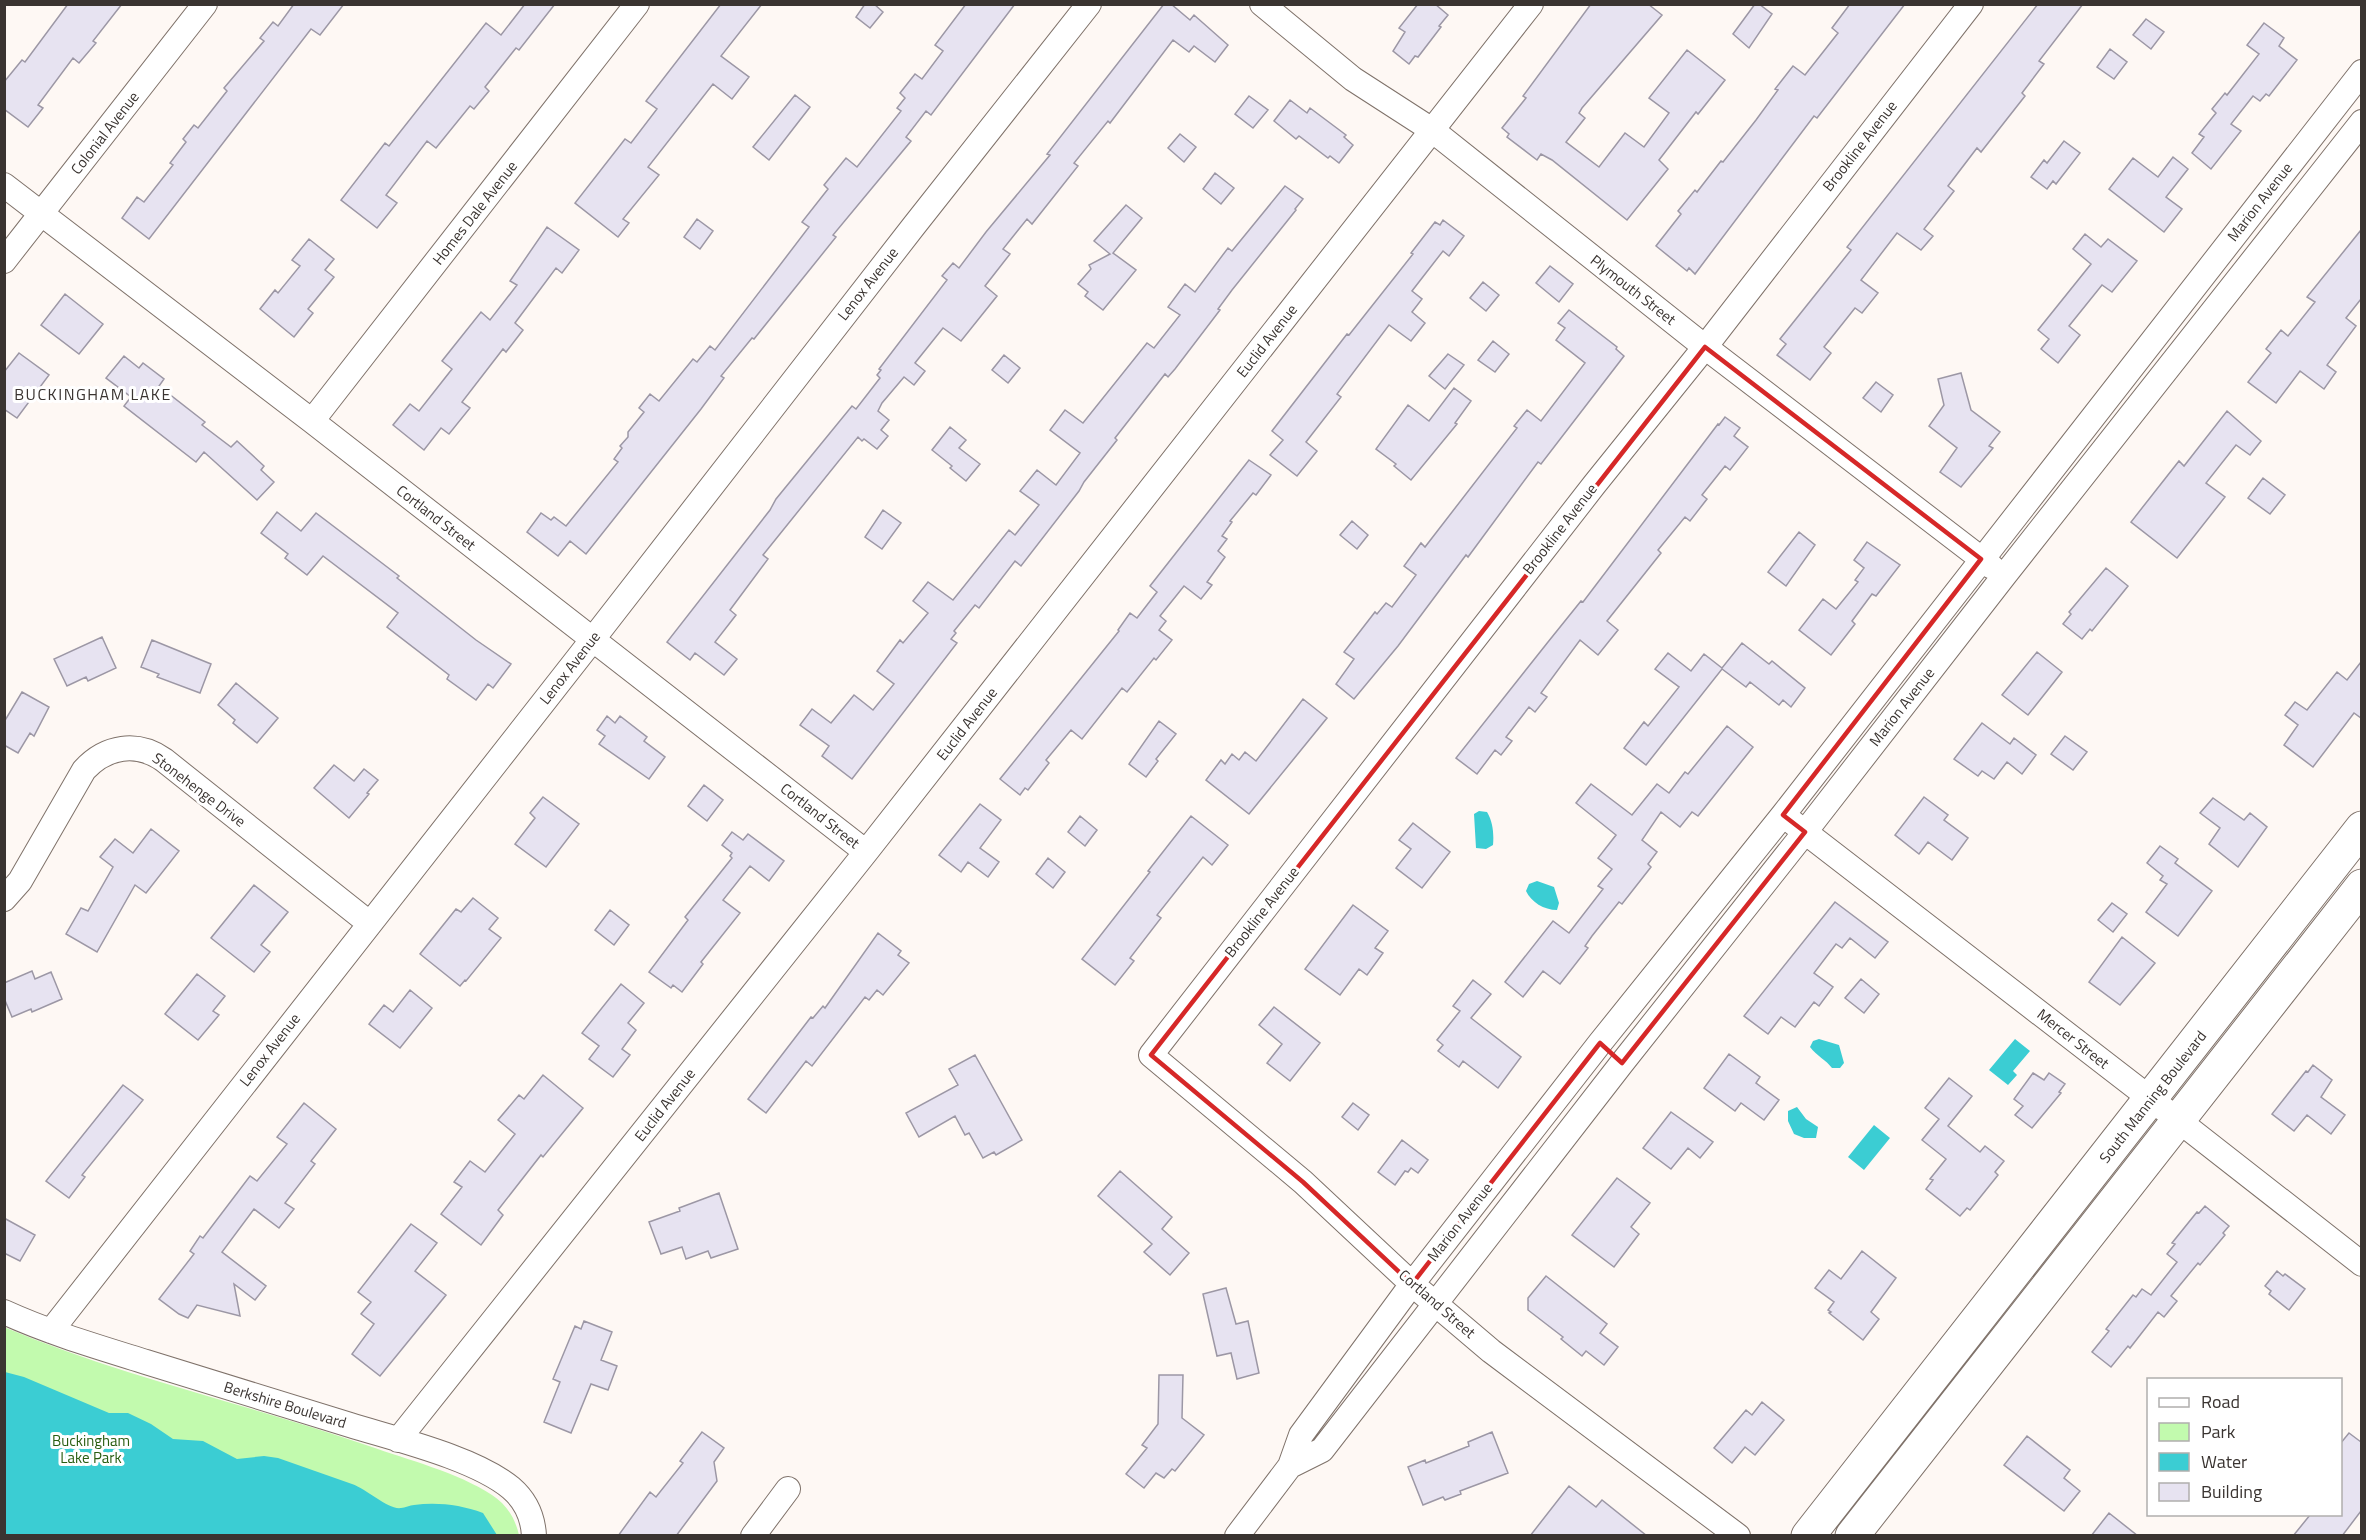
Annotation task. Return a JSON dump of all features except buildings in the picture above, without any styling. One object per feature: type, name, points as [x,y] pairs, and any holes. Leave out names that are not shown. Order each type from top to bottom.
[{"type":"street","name":"Colonial Avenue","points":[[4,261],[205,4]]},
{"type":"street","name":"Homes Dale Avenue","points":[[312,421],[637,4]]},
{"type":"street","name":"Lenox Avenue","points":[[51,1331],[1089,4]]},
{"type":"street","name":"Plymouth Street","points":[[1262,4],[1359,84],[1432,130],[1705,347],[2004,576]]},
{"type":"street","name":"Euclid Avenue","points":[[399,1440],[866,852],[1531,4]]},
{"type":"street","name":"Brookline Avenue","points":[[1151,1055],[1586,494],[1705,347],[1971,4]]},
{"type":"street","name":"Marion Avenue","points":[[1237,1536],[1290,1466],[1301,1435],[1412,1284],[1600,1043],[1783,815],[2361,72]]},
{"type":"street","points":[[2333,109],[2360,126]]},
{"type":"street","name":"Marion Avenue","points":[[1290,1466],[1322,1450],[1622,1063],[2360,126]]},
{"type":"street","name":"Cortland Street","points":[[4,186],[312,421],[866,852]]},
{"type":"street","points":[[2159,332],[2182,351]]},
{"type":"street","name":"Stonehenge Drive","points":[[4,899],[20,881],[84,770],[93,760],[105,753],[118,748],[132,748],[146,750],[164,760],[369,923]]},
{"type":"street","name":"Mercer Street","points":[[1783,815],[2179,1120],[2361,1264]]},
{"type":"street","name":"South Manning Boulevard","points":[[1808,1536],[2151,1099],[2350,867],[2361,828]]},
{"type":"street","points":[[1852,1536],[2361,886]]},
{"type":"street","points":[[1600,1043],[1622,1063]]},
{"type":"street","name":"Cortland Street","points":[[1151,1055],[1303,1182],[1412,1284],[1491,1351],[1738,1536]]},
{"type":"street","name":"Berkshire Boulevard","points":[[4,1312],[51,1331],[399,1440],[462,1462],[503,1483],[524,1503],[531,1517],[534,1536]]},
{"type":"street","points":[[1967,1335],[1994,1357]]},
{"type":"street","points":[[753,1536],[788,1489]]},
{"type":"highlighted area","points":[[1705,347],[1981,559],[1783,815],[1805,832],[1622,1063],[1600,1043],[1412,1284],[1303,1182],[1151,1055]]},
{"type":"green space","name":"Buckingham Lake Park","points":[[4,1327],[139,1376],[323,1431],[448,1473],[478,1487],[502,1503],[510,1512],[519,1535],[5,1535]]},
{"type":"water","points":[[1479,811],[1487,812],[1493,828],[1493,845],[1486,849],[1476,848],[1474,814]]},
{"type":"water","points":[[1537,881],[1554,887],[1559,903],[1557,910],[1543,907],[1528,895],[1526,891],[1529,884]]},
{"type":"water","points":[[1819,1039],[1839,1045],[1844,1063],[1840,1068],[1832,1068],[1810,1047],[1813,1041]]},
{"type":"water","points":[[2015,1039],[2030,1051],[2013,1071],[2017,1075],[2008,1085],[1989,1070]]},
{"type":"water","points":[[1797,1107],[1806,1119],[1818,1127],[1816,1138],[1804,1138],[1794,1134],[1788,1121],[1788,1111]]},
{"type":"water","points":[[1874,1125],[1890,1138],[1864,1170],[1848,1157]]},
{"type":"water","name":"Buckingham Lake Park","points":[[5,1372],[24,1377],[109,1413],[128,1413],[151,1424],[173,1439],[203,1441],[237,1459],[264,1456],[278,1458],[352,1484],[396,1508],[441,1504],[475,1510],[483,1513],[497,1535],[5,1535]]},
{"type":"district","name":"BUCKINGHAM LAKE","points":[[93,394]]}]
